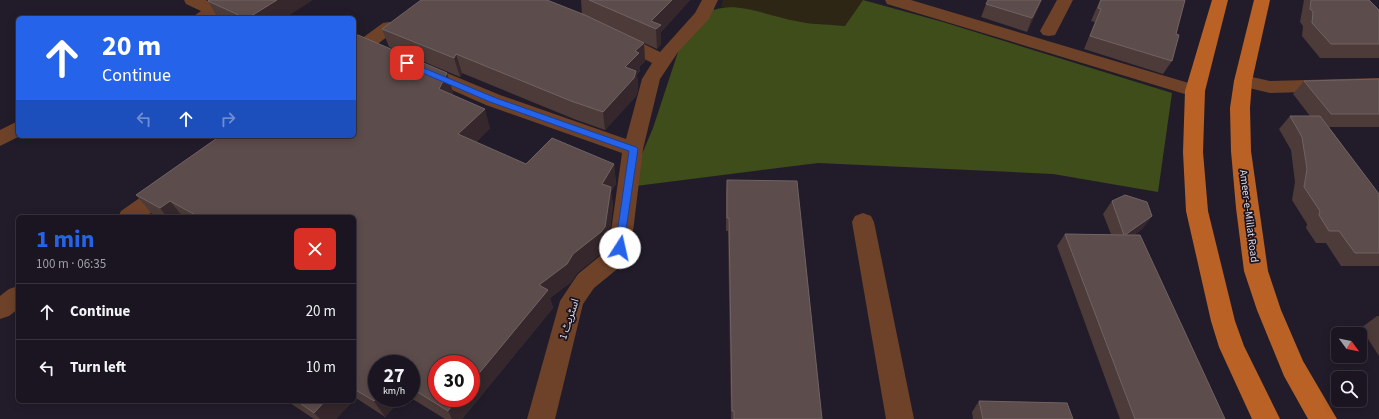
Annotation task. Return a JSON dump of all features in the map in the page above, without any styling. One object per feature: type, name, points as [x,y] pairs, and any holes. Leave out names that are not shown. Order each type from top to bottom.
[{"type":"main road","points":[[1220,0],[1195,91],[1192,152],[1197,210],[1223,321],[1232,347],[1266,419]]},
{"type":"main road","name":"Ameer-e-Millat Road","points":[[1262,0],[1243,81],[1240,108],[1241,151],[1256,271],[1269,310],[1293,368],[1323,419]]},
{"type":"street","points":[[192,0],[207,14],[234,0]]},
{"type":"street","name":"اسٹریٹ 1","points":[[541,419],[572,301],[586,281],[613,259],[620,248],[633,149],[651,79],[672,48],[703,15],[710,0]]},
{"type":"street","points":[[893,0],[942,7],[1195,91]]},
{"type":"street","points":[[1049,32],[1065,0]]},
{"type":"street","points":[[359,49],[389,27]]},
{"type":"street","points":[[602,31],[663,60]]},
{"type":"street","points":[[359,49],[386,54]]},
{"type":"street","points":[[407,63],[493,100],[633,149]]},
{"type":"street","points":[[1243,81],[1270,88],[1379,84]]},
{"type":"street","points":[[0,139],[16,129]]},
{"type":"street","points":[[132,215],[185,178]]},
{"type":"street","points":[[863,222],[900,419]]},
{"type":"street","points":[[0,309],[16,297]]},
{"type":"shaded area","points":[[723,0],[863,0],[846,26],[797,22],[752,10],[721,7]]},
{"type":"green space","points":[[863,0],[943,22],[1172,93],[1158,192],[1053,174],[818,163],[628,187],[653,128],[680,46],[714,6],[714,10],[733,7],[744,8],[802,22],[845,26]]},
{"type":"building","points":[[277,0],[251,16],[241,16],[208,1]]},
{"type":"building","points":[[421,0],[547,0],[585,15],[644,43],[635,51],[639,53],[625,67],[636,71],[634,78],[603,112],[571,101],[456,54],[454,58],[382,29]]},
{"type":"building","points":[[589,0],[672,0],[651,21],[661,25],[656,29]]},
{"type":"building","points":[[988,0],[1041,0],[1032,18],[986,4]]},
{"type":"building","points":[[1101,0],[1185,0],[1176,34],[1179,35],[1172,61],[1090,36],[1101,9],[1098,8]]},
{"type":"building","points":[[1311,0],[1369,0],[1379,10],[1379,44],[1331,44],[1312,23],[1313,12],[1310,9]]},
{"type":"building","points":[[358,35],[447,73],[439,89],[485,109],[458,134],[526,164],[552,138],[614,164],[602,184],[611,187],[605,227],[601,232],[573,254],[567,264],[539,285],[548,290],[480,372],[480,355],[428,355],[428,399],[420,394],[420,355],[368,355],[368,397],[356,390],[356,215],[195,215],[170,201],[160,208],[136,195],[217,138],[356,138],[356,36]]},
{"type":"building","points":[[1379,79],[1379,114],[1331,114],[1304,81]]},
{"type":"building","points":[[1290,116],[1320,116],[1379,194],[1379,253],[1355,253],[1339,231],[1329,231],[1319,215],[1320,211],[1304,187],[1307,169],[1302,137]]},
{"type":"building","points":[[727,180],[797,181],[822,419],[734,419],[734,411],[732,411]]},
{"type":"building","points":[[1125,195],[1147,202],[1152,216],[1125,235],[1140,235],[1225,419],[1135,419],[1065,234],[1124,235],[1112,201]]},
{"type":"building","points":[[979,401],[1067,403],[1073,419],[983,419]]},
{"type":"building","points":[[300,403],[323,403],[314,413]]},
{"type":"building","points":[[442,407],[451,407],[448,411]]},
{"type":"route","points":[[407,63],[493,100],[633,149],[623,235],[620,248]]}]
